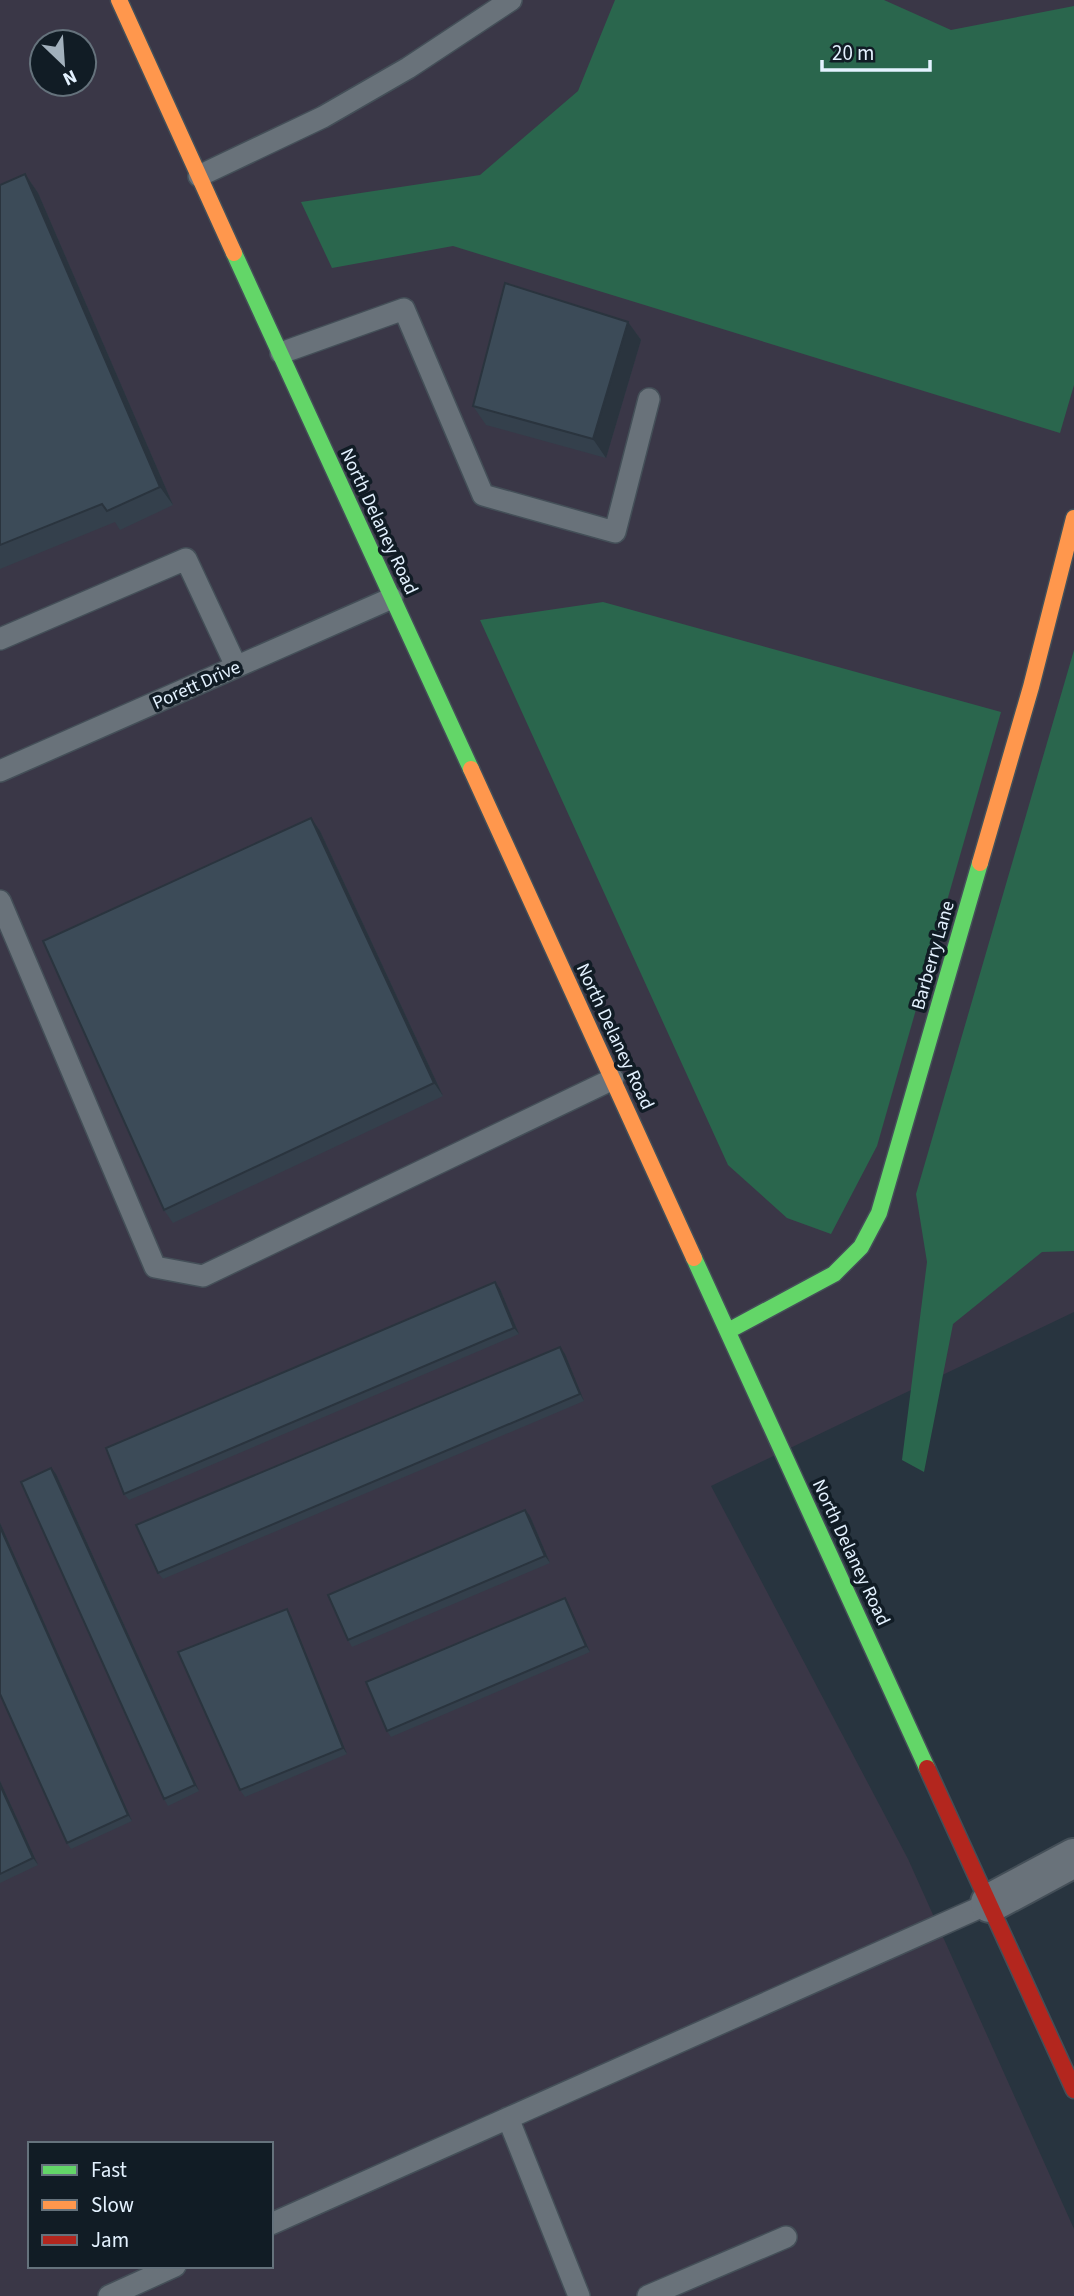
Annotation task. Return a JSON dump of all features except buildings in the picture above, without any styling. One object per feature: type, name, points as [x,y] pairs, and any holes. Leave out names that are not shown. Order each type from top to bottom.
[{"type":"street","name":"North Delaney Road","points":[[119,0],[1074,2090]]},
{"type":"street","name":"Barberry Lane","points":[[728,1331],[834,1274],[861,1247],[879,1213],[1031,687],[1074,519]]},
{"type":"street","points":[[990,1903],[1074,1858]]},
{"type":"lane","points":[[199,176],[323,117],[408,68],[511,0]]},
{"type":"lane","points":[[281,354],[404,309],[483,495],[615,532],[649,400]]},
{"type":"lane","points":[[0,639],[186,559],[236,666]]},
{"type":"lane","name":"Porett Drive","points":[[0,771],[393,598]]},
{"type":"lane","points":[[0,901],[155,1267],[203,1276],[613,1079]]},
{"type":"lane","points":[[273,2223],[990,1903]]},
{"type":"lane","points":[[508,2118],[579,2296]]},
{"type":"lane","points":[[648,2296],[786,2237]]},
{"type":"lane","points":[[108,2296],[171,2268]]},
{"type":"shaded area","points":[[0,0],[1074,0],[1074,1312],[711,1486],[908,1859],[1074,2229],[1074,2296],[0,2296]]},
{"type":"green space","points":[[615,0],[884,0],[951,30],[1074,6],[1074,385],[1060,433],[453,246],[332,268],[301,202],[480,175],[578,91]]},
{"type":"green space","points":[[603,602],[1001,712],[877,1146],[831,1234],[787,1218],[728,1165],[480,620]]},
{"type":"green space","points":[[1074,650],[1074,1251],[1042,1252],[953,1324],[924,1472],[902,1460],[927,1262],[916,1194]]},
{"type":"traffic: fast","points":[[234,253],[471,769]]},
{"type":"traffic: fast","points":[[728,1331],[834,1274],[861,1247],[879,1213],[980,863]]},
{"type":"traffic: fast","points":[[694,1258],[927,1768]]},
{"type":"traffic: slow","points":[[119,0],[234,253]]},
{"type":"traffic: slow","points":[[980,863],[1031,687],[1074,518]]},
{"type":"traffic: slow","points":[[471,769],[694,1258]]},
{"type":"traffic: jam","points":[[927,1768],[1074,2090]]}]
